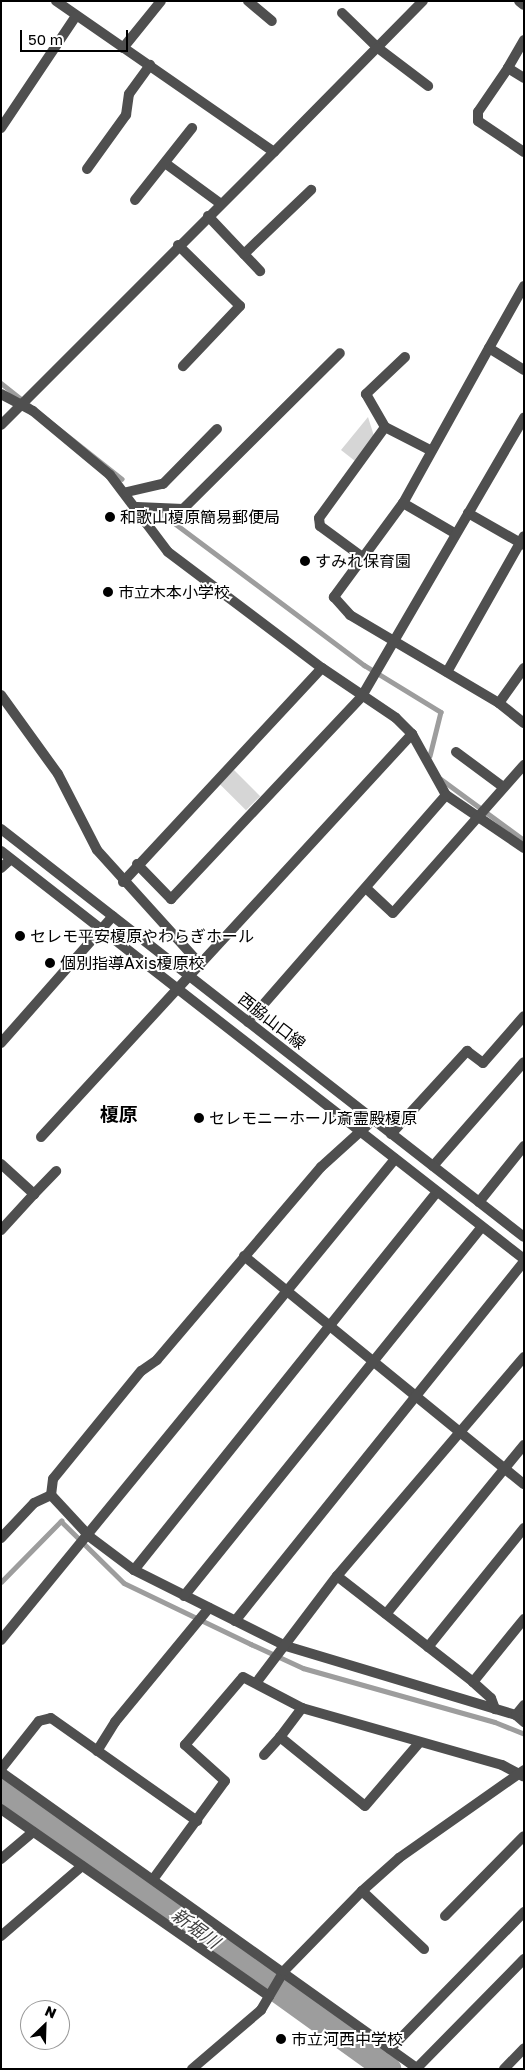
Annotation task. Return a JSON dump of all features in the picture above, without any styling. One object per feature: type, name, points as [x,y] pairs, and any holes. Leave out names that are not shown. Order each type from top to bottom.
[{"type":"street","points":[[56,1],[274,152]]},
{"type":"street","points":[[123,48],[161,1]]},
{"type":"street","points":[[248,1],[272,21]]},
{"type":"street","points":[[1,425],[178,245],[274,152],[423,1]]},
{"type":"street","points":[[519,1],[524,5]]},
{"type":"street","points":[[342,12],[378,48],[428,86]]},
{"type":"street","points":[[1,128],[76,16]]},
{"type":"street","points":[[524,40],[508,68],[478,112],[478,121],[524,152]]},
{"type":"street","points":[[87,169],[126,115],[129,94],[150,65]]},
{"type":"street","points":[[508,68],[524,78]]},
{"type":"street","points":[[135,200],[192,128]]},
{"type":"street","points":[[164,162],[221,204]]},
{"type":"street","points":[[244,254],[311,190]]},
{"type":"street","points":[[208,216],[260,271]]},
{"type":"street","points":[[178,245],[240,306],[183,366]]},
{"type":"street","points":[[524,286],[430,450],[403,503],[362,556],[334,597],[350,615],[499,703],[524,723]]},
{"type":"street","points":[[489,348],[524,370]]},
{"type":"street","points":[[137,507],[183,509],[340,353]]},
{"type":"street","points":[[405,357],[366,394],[385,427],[430,450]]},
{"type":"street","points":[[1,394],[23,403],[80,447],[127,492],[149,531],[168,552],[412,734],[432,776],[446,794],[482,811],[524,848]]},
{"type":"street","points":[[137,864],[171,899],[362,696],[524,418]]},
{"type":"street","points":[[362,556],[320,526],[319,518],[385,427]]},
{"type":"street","points":[[127,492],[163,484],[217,429]]},
{"type":"street","points":[[403,503],[456,534]]},
{"type":"street","points":[[447,672],[522,541],[468,513]]},
{"type":"street","points":[[123,882],[137,864],[322,668]]},
{"type":"street","points":[[499,703],[524,668]]},
{"type":"street","points":[[1,696],[58,774],[97,850],[123,882],[200,964]]},
{"type":"street","points":[[41,1137],[412,734]]},
{"type":"street","points":[[456,752],[502,786]]},
{"type":"street","points":[[367,889],[393,913],[502,786],[524,764]]},
{"type":"street","points":[[248,1022],[367,889],[367,883],[446,794]]},
{"type":"street","name":"西脇山口線","points":[[1,829],[524,1237]]},
{"type":"street","name":"西脇山口線","points":[[1,851],[524,1260]]},
{"type":"street","points":[[1,868],[10,858]]},
{"type":"street","points":[[1,1042],[113,916]]},
{"type":"street","points":[[391,1134],[467,1051],[483,1063],[524,1016]]},
{"type":"street","points":[[432,1166],[524,1062]]},
{"type":"street","points":[[1,1538],[34,1503],[51,1495],[59,1472],[244,1256],[321,1167],[373,1120]]},
{"type":"street","points":[[479,1202],[524,1146]]},
{"type":"street","points":[[1,1640],[90,1537],[394,1158]]},
{"type":"street","points":[[1,1164],[34,1194]]},
{"type":"street","points":[[1,1230],[56,1171]]},
{"type":"street","points":[[134,1570],[437,1192]]},
{"type":"street","points":[[184,1596],[482,1227]]},
{"type":"street","points":[[244,1256],[524,1484]]},
{"type":"street","points":[[235,1621],[524,1260]]},
{"type":"street","points":[[256,1683],[286,1646],[337,1576],[524,1357]]},
{"type":"street","points":[[386,1614],[524,1445]]},
{"type":"street","points":[[51,1495],[90,1537],[134,1570],[286,1646],[516,1715],[524,1722]]},
{"type":"street","points":[[428,1647],[524,1528]]},
{"type":"street","points":[[337,1576],[473,1682],[491,1698],[495,1709]]},
{"type":"street","points":[[97,1751],[209,1608]]},
{"type":"street","points":[[473,1682],[524,1619]]},
{"type":"street","points":[[154,1878],[225,1782],[185,1745],[243,1677],[302,1708],[522,1773]]},
{"type":"street","points":[[516,1715],[524,1705]]},
{"type":"street","points":[[264,1755],[302,1708]]},
{"type":"street","points":[[197,1821],[51,1718],[39,1721],[1,1771],[154,1878],[418,2068],[524,1959]]},
{"type":"street","points":[[280,1736],[365,1806],[419,1743]]},
{"type":"street","points":[[192,2069],[261,2010],[284,1971],[362,1891],[399,1858],[522,1773]]},
{"type":"street","points":[[1,1809],[269,1996]]},
{"type":"street","points":[[1,1859],[33,1832]]},
{"type":"street","points":[[445,1916],[524,1836]]},
{"type":"street","points":[[1,1936],[82,1866]]},
{"type":"street","points":[[362,1891],[424,1949]]},
{"type":"street","points":[[390,2049],[524,1912]]},
{"type":"street","points":[[504,2069],[524,2048]]},
{"type":"shaded area","points":[[368,417],[374,436],[355,461],[341,450]]},
{"type":"shaded area","points":[[234,770],[260,796],[246,810],[220,784]]},
{"type":"waterway","points":[[1,383],[122,479]]},
{"type":"waterway","points":[[161,513],[364,665],[441,712],[430,756]]},
{"type":"waterway","points":[[441,779],[524,840]]},
{"type":"waterway","points":[[1,1582],[61,1521],[124,1583],[303,1668],[495,1722],[524,1734]]},
{"type":"waterway","name":"新堀川","points":[[1,1791],[388,2069]]},
{"type":"place","name":"和歌山榎原簡易郵便局","points":[[110,517]]},
{"type":"place","name":"すみれ保育園","points":[[305,561]]},
{"type":"place","name":"市立木本小学校","points":[[108,592]]},
{"type":"place","name":"セレモ平安榎原やわらぎホール","points":[[20,936]]},
{"type":"place","name":"個別指導Axis榎原校","points":[[50,963]]},
{"type":"place","name":"セレモニーホール斎霊殿榎原","points":[[199,1118]]},
{"type":"place","name":"市立河西中学校","points":[[281,2039]]},
{"type":"district","name":"榎原","points":[[119,1114]]}]
